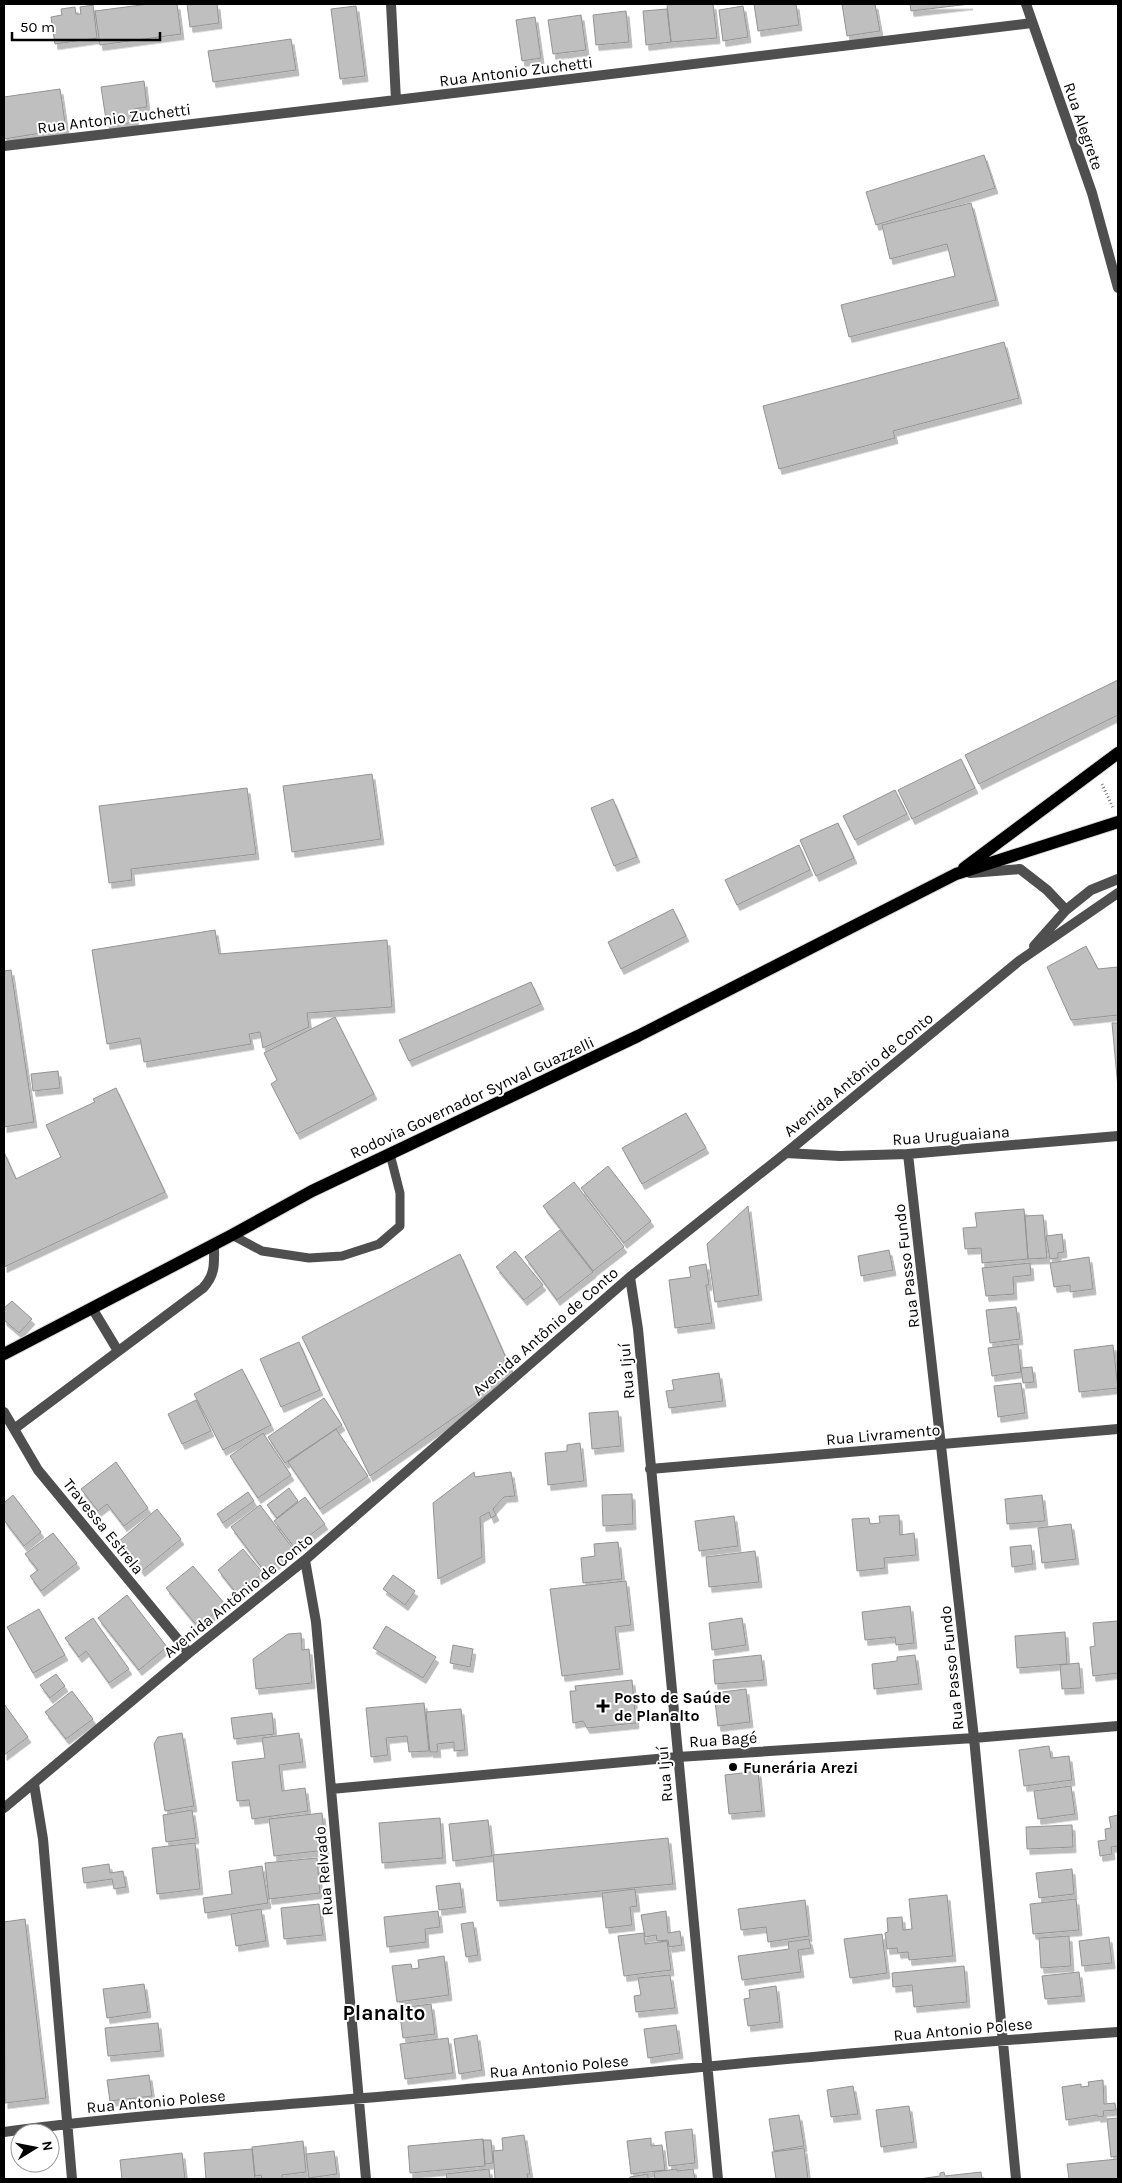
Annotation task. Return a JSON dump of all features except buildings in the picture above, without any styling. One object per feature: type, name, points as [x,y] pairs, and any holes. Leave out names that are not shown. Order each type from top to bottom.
[{"type":"main road","name":"Rodovia Governador Synval Guazzelli","points":[[956,874],[1118,753]]},
{"type":"main road","name":"Rodovia Governador Synval Guazzelli","points":[[4,1354],[214,1245],[312,1190],[638,1036],[956,874],[1116,816]]},
{"type":"street","points":[[391,4],[396,100]]},
{"type":"street","name":"Rua Alegrete","points":[[1026,4],[1092,193],[1118,288]]},
{"type":"street","name":"Rua Antonio Zuchetti","points":[[4,146],[1032,23]]},
{"type":"street","points":[[956,874],[1020,870],[1047,890],[1066,910]]},
{"type":"street","points":[[1019,961],[1066,910],[1091,890],[1118,879]]},
{"type":"street","name":"Avenida Antônio de Conto","points":[[4,1808],[189,1653],[304,1560],[630,1277],[786,1153],[1019,961],[1118,893]]},
{"type":"street","name":"Rua Uruguaiana","points":[[786,1153],[840,1156],[908,1154],[1118,1136]]},
{"type":"street","name":"Rua Passo Fundo","points":[[908,1154],[974,1738],[1016,2179]]},
{"type":"street","points":[[14,1429],[203,1288],[210,1280],[214,1271],[214,1245]]},
{"type":"street","name":"Rua Ijuí","points":[[630,1277],[638,1329],[718,2179]]},
{"type":"street","points":[[92,1308],[118,1351]]},
{"type":"street","name":"Travessa Estrela","points":[[4,1412],[38,1470],[189,1653]]},
{"type":"street","name":"Rua Livramento","points":[[650,1469],[1118,1429]]},
{"type":"street","name":"Rua Relvado","points":[[304,1560],[316,1622],[366,2179]]},
{"type":"street","name":"Rua Bagé","points":[[331,1789],[678,1757],[974,1738],[1118,1726]]},
{"type":"street","points":[[34,1784],[43,1839],[72,2179]]},
{"type":"street","name":"Rua Antonio Polese","points":[[4,2132],[67,2124],[1004,2040],[1118,2032]]},
{"type":"lane","points":[[232,1235],[262,1251],[308,1258],[342,1256],[379,1244],[400,1226],[400,1193],[390,1154]]},
{"type":"path","points":[[1096,770],[1116,816]]},
{"type":"place","name":"Posto de Saúde de Planalto","points":[[603,1706]]},
{"type":"place","name":"Funerária Arezi","points":[[733,1767]]},
{"type":"district","name":"Planalto","points":[[384,2013]]}]
